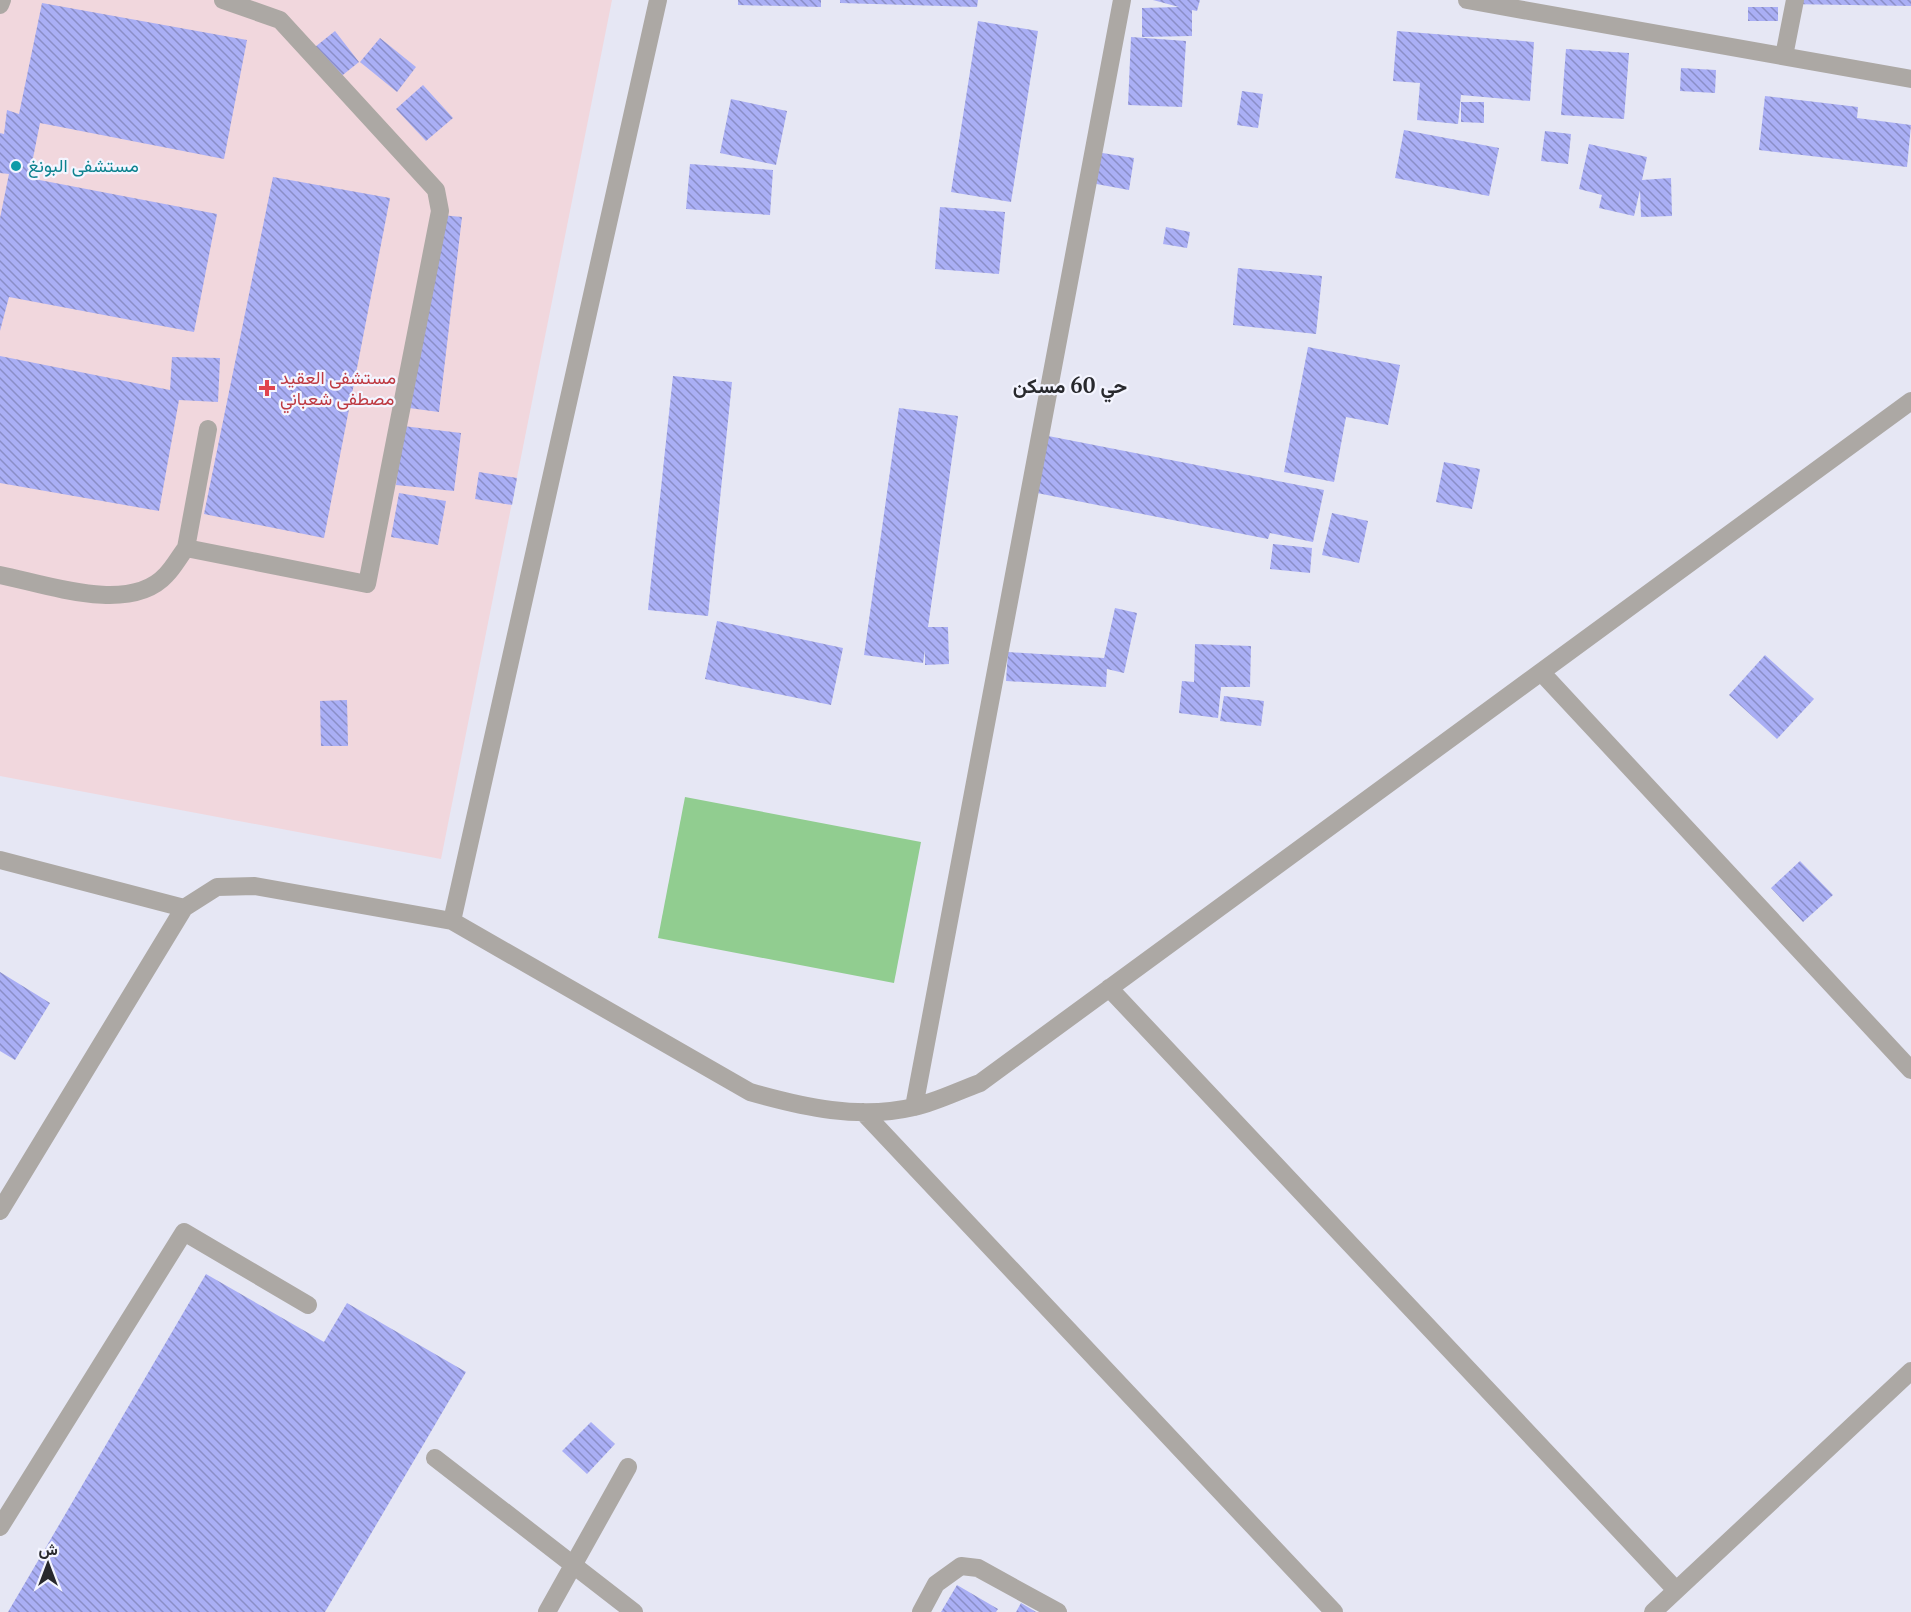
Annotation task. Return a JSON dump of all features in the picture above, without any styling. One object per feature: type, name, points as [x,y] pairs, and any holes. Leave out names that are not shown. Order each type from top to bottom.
[{"type":"street","points":[[0,4],[2,0]]},
{"type":"street","points":[[186,548],[367,584],[440,211],[436,190],[280,20],[223,0]]},
{"type":"street","points":[[452,921],[658,0]]},
{"type":"street","points":[[914,1107],[1122,0]]},
{"type":"street","points":[[1467,0],[1911,79]]},
{"type":"street","points":[[1784,56],[1795,0]]},
{"type":"street","points":[[0,1211],[184,908],[217,887],[255,886],[452,921],[750,1092],[804,1107],[863,1112],[914,1107],[980,1083],[1911,401]]},
{"type":"street","points":[[0,575],[109,597],[137,592],[165,577],[186,548],[208,429]]},
{"type":"street","points":[[1541,672],[1911,1070]]},
{"type":"street","points":[[0,860],[184,908]]},
{"type":"street","points":[[1109,988],[1676,1590]]},
{"type":"street","points":[[863,1112],[1334,1612]]},
{"type":"street","points":[[0,1527],[184,1232],[308,1305]]},
{"type":"street","points":[[1653,1612],[1911,1371]]},
{"type":"street","points":[[435,1458],[634,1612]]},
{"type":"street","points":[[547,1612],[627,1467]]},
{"type":"street","points":[[921,1612],[936,1584],[948,1573],[961,1566],[978,1568],[1058,1612]]},
{"type":"shaded area","name":"مستشفى العقيد مصطفى شعباني","points":[[0,0],[612,0],[441,859],[0,776]]},
{"type":"green space","points":[[685,797],[921,842],[894,983],[658,938]]},
{"type":"building","points":[[738,0],[821,0],[821,7],[738,5]]},
{"type":"building","points":[[840,0],[978,0],[977,7],[840,3]]},
{"type":"building","points":[[1153,0],[1200,0],[1197,11],[1192,10],[1192,36],[1142,37],[1142,8],[1179,7]]},
{"type":"building","points":[[1786,0],[1911,0],[1911,6],[1786,4]]},
{"type":"building","name":"مستشفى البونغ","points":[[42,3],[247,40],[224,159],[40,123],[29,178],[217,214],[194,332],[9,297],[0,331],[0,218],[9,174],[0,173],[0,133],[4,134],[7,110],[19,114]]},
{"type":"building","points":[[1748,7],[1778,7],[1778,21],[1748,21]]},
{"type":"building","points":[[978,21],[1038,31],[1011,202],[951,192]]},
{"type":"building","points":[[335,31],[359,62],[339,78],[315,47]]},
{"type":"building","points":[[1397,31],[1534,42],[1530,101],[1461,95],[1458,124],[1417,120],[1420,83],[1393,81]]},
{"type":"building","points":[[1131,37],[1186,41],[1182,107],[1128,105]]},
{"type":"building","points":[[380,38],[416,67],[397,92],[360,62]]},
{"type":"building","points":[[1566,49],[1629,53],[1624,119],[1561,115]]},
{"type":"building","points":[[1681,68],[1716,70],[1715,93],[1680,91]]},
{"type":"building","points":[[423,85],[453,118],[426,141],[396,109]]},
{"type":"building","points":[[1242,91],[1263,94],[1258,128],[1237,125]]},
{"type":"building","points":[[1765,96],[1858,107],[1857,118],[1911,125],[1907,167],[1759,150]]},
{"type":"building","points":[[731,99],[787,111],[776,165],[720,153]]},
{"type":"building","points":[[1461,102],[1484,102],[1484,123],[1461,122]]},
{"type":"building","points":[[1404,130],[1499,148],[1489,196],[1395,178]]},
{"type":"building","points":[[1545,131],[1571,134],[1568,164],[1541,161]]},
{"type":"building","points":[[1589,144],[1647,157],[1642,180],[1671,178],[1672,216],[1641,217],[1640,190],[1634,216],[1599,208],[1602,195],[1579,189]]},
{"type":"building","points":[[1096,152],[1134,158],[1129,190],[1091,183]]},
{"type":"building","points":[[690,164],[773,170],[770,215],[686,209]]},
{"type":"building","points":[[273,177],[390,198],[324,538],[204,514]]},
{"type":"building","points":[[940,207],[1005,212],[999,274],[935,269]]},
{"type":"building","points":[[431,214],[462,217],[439,412],[409,408]]},
{"type":"building","points":[[1166,227],[1190,232],[1187,248],[1163,244]]},
{"type":"building","points":[[1238,268],[1322,276],[1316,334],[1233,325]]},
{"type":"building","points":[[1308,347],[1400,365],[1388,425],[1346,417],[1334,482],[1284,472]]},
{"type":"building","points":[[0,356],[170,390],[172,357],[220,358],[218,402],[179,400],[159,511],[0,483]]},
{"type":"building","points":[[673,376],[732,382],[708,616],[648,610]]},
{"type":"building","points":[[899,408],[958,416],[928,627],[948,627],[949,664],[925,665],[925,650],[923,663],[864,655]]},
{"type":"building","points":[[403,426],[461,433],[454,491],[396,485]]},
{"type":"building","points":[[1038,434],[1324,490],[1313,542],[1270,533],[1268,539],[1027,491]]},
{"type":"building","points":[[1444,462],[1480,469],[1472,509],[1436,502]]},
{"type":"building","points":[[479,472],[517,478],[512,505],[475,499]]},
{"type":"building","points":[[399,493],[446,501],[438,545],[391,537]]},
{"type":"building","points":[[1332,513],[1368,521],[1359,563],[1322,555]]},
{"type":"building","points":[[1273,544],[1312,548],[1310,573],[1270,569]]},
{"type":"building","points":[[1115,608],[1137,613],[1124,673],[1107,669],[1106,687],[1006,681],[1008,652],[1104,658]]},
{"type":"building","points":[[717,621],[843,648],[831,705],[705,679]]},
{"type":"building","points":[[1195,644],[1251,646],[1250,687],[1221,687],[1218,718],[1179,713],[1182,681],[1194,682]]},
{"type":"building","points":[[1765,655],[1814,699],[1777,739],[1729,695]]},
{"type":"building","points":[[1224,696],[1264,701],[1261,726],[1220,721]]},
{"type":"building","points":[[347,700],[348,746],[321,746],[320,701]]},
{"type":"building","points":[[1800,861],[1833,895],[1803,922],[1771,888]]},
{"type":"building","points":[[0,972],[50,1003],[15,1060],[0,1051]]},
{"type":"building","points":[[206,1274],[324,1342],[347,1303],[466,1372],[325,1612],[8,1612]]},
{"type":"building","points":[[591,1422],[615,1444],[587,1474],[562,1451]]},
{"type":"building","points":[[957,1585],[998,1609],[996,1612],[941,1612]]},
{"type":"building","points":[[1021,1603],[1036,1612],[1016,1612]]},
{"type":"place","name":"مستشفى البونغ","points":[[16,166]]},
{"type":"place","name":"مستشفى العقيد مصطفى شعباني","points":[[267,388]]},
{"type":"district","name":"حي 60 مسكن","points":[[1070,386]]}]
